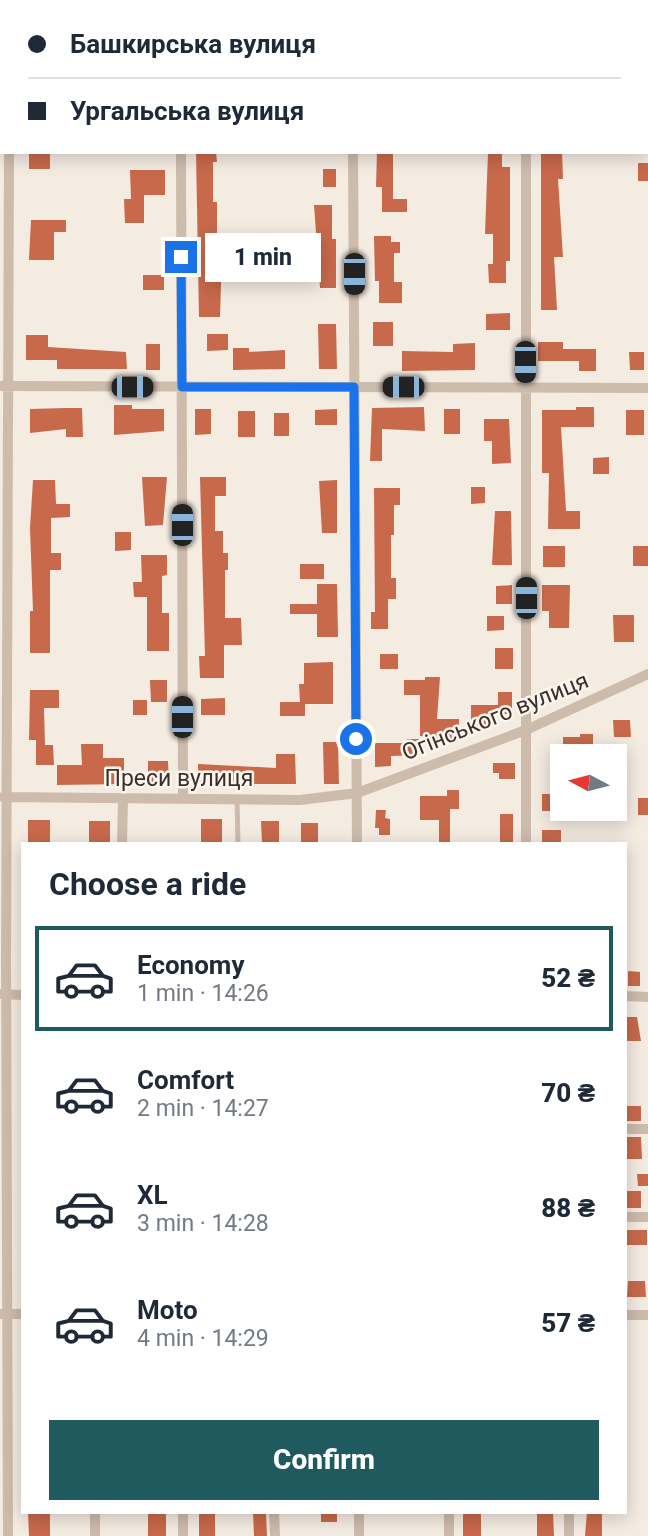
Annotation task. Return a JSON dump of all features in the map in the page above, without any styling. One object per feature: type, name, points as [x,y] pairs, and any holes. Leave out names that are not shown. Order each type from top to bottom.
[{"type":"street","points":[[8,1536],[3,963],[4,386],[9,154]]},
{"type":"street","points":[[181,154],[183,799]]},
{"type":"street","points":[[353,154],[357,842]]},
{"type":"street","points":[[526,154],[526,842]]},
{"type":"street","points":[[4,386],[648,388]]},
{"type":"street","name":"Огінського вулиця","points":[[357,793],[526,730],[648,674]]},
{"type":"street","name":"Преси вулиця","points":[[4,797],[300,800],[357,793]]},
{"type":"street","points":[[122,842],[123,799]]},
{"type":"street","points":[[627,996],[648,996]]},
{"type":"street","points":[[627,1129],[648,1129]]},
{"type":"street","points":[[627,1217],[648,1217]]},
{"type":"street","points":[[627,1315],[648,1315]]},
{"type":"street","points":[[95,1514],[95,1536]]},
{"type":"street","points":[[183,1514],[183,1536]]},
{"type":"street","points":[[274,1514],[275,1536]]},
{"type":"street","points":[[359,1514],[359,1536]]},
{"type":"street","points":[[449,1514],[449,1536]]},
{"type":"street","points":[[569,1514],[569,1536]]},
{"type":"lane","points":[[237,800],[238,842]]},
{"type":"building","points":[[29,154],[50,154],[50,169],[29,169]]},
{"type":"building","points":[[196,154],[216,154],[217,162],[213,162],[213,202],[217,202],[217,253],[222,253],[220,317],[199,317]]},
{"type":"building","points":[[377,154],[393,154],[393,199],[407,199],[407,212],[382,212],[382,187],[376,187]]},
{"type":"building","points":[[488,154],[502,154],[502,167],[510,167],[510,261],[506,261],[506,283],[489,283],[488,264],[493,264],[493,234],[485,234]]},
{"type":"building","points":[[541,154],[562,154],[563,179],[558,179],[563,257],[554,257],[557,310],[541,310]]},
{"type":"building","points":[[638,163],[648,163],[648,181],[638,181]]},
{"type":"building","points":[[323,169],[336,169],[336,187],[323,187]]},
{"type":"building","points":[[130,170],[165,170],[165,195],[144,195],[144,223],[125,223],[124,199],[131,199]]},
{"type":"building","points":[[314,205],[332,205],[332,239],[336,239],[336,288],[320,288]]},
{"type":"building","points":[[31,220],[66,220],[66,232],[54,232],[54,260],[29,260]]},
{"type":"building","points":[[374,236],[391,236],[391,242],[400,242],[400,253],[394,253],[394,282],[402,282],[402,303],[379,303],[379,281],[375,281]]},
{"type":"building","points":[[143,275],[164,275],[164,290],[143,290]]},
{"type":"building","points":[[510,313],[510,330],[486,330],[486,314]]},
{"type":"building","points":[[373,322],[393,322],[393,346],[373,346]]},
{"type":"building","points":[[318,324],[336,324],[337,369],[319,369]]},
{"type":"building","points":[[207,334],[228,334],[228,350],[207,351]]},
{"type":"building","points":[[26,335],[48,335],[48,347],[126,352],[127,369],[57,369],[57,360],[26,360]]},
{"type":"building","points":[[538,342],[563,342],[563,349],[596,349],[596,371],[579,371],[579,361],[538,361]]},
{"type":"building","points":[[475,343],[475,370],[402,371],[402,351],[453,352],[453,344]]},
{"type":"building","points":[[146,344],[160,344],[160,370],[146,370]]},
{"type":"building","points":[[233,348],[249,348],[249,352],[285,350],[285,369],[233,370]]},
{"type":"building","points":[[629,352],[644,352],[644,370],[630,370]]},
{"type":"building","points":[[114,405],[132,405],[132,409],[164,409],[164,431],[114,435]]},
{"type":"building","points":[[424,407],[425,431],[382,429],[382,461],[370,461],[372,408]]},
{"type":"building","points":[[576,407],[594,407],[594,427],[561,427],[566,511],[580,511],[580,529],[548,529],[549,473],[542,473],[542,410],[576,410]]},
{"type":"building","points":[[82,408],[83,437],[66,437],[66,429],[30,433],[30,409]]},
{"type":"building","points":[[195,409],[211,409],[211,434],[195,435]]},
{"type":"building","points":[[337,409],[337,425],[315,425],[315,410]]},
{"type":"building","points":[[444,409],[460,409],[460,434],[444,434]]},
{"type":"building","points":[[626,410],[644,410],[644,435],[626,435]]},
{"type":"building","points":[[238,411],[255,411],[255,437],[238,437]]},
{"type":"building","points":[[274,413],[289,413],[289,436],[274,436]]},
{"type":"building","points":[[484,419],[509,419],[511,463],[492,464],[492,441],[484,441]]},
{"type":"building","points":[[609,457],[609,474],[593,474],[593,458]]},
{"type":"building","points":[[142,477],[167,477],[163,525],[145,526]]},
{"type":"building","points":[[200,477],[226,477],[226,496],[215,496],[215,531],[223,531],[223,553],[228,553],[228,570],[225,570],[225,618],[241,618],[242,645],[224,645],[224,678],[200,678],[199,656],[205,656]]},
{"type":"building","points":[[33,480],[55,480],[56,504],[70,504],[70,517],[51,518],[51,553],[61,553],[61,570],[50,570],[50,653],[30,653],[30,611],[33,611],[30,528]]},
{"type":"building","points":[[337,480],[337,533],[322,533],[319,481]]},
{"type":"building","points":[[471,487],[485,487],[485,503],[471,504]]},
{"type":"building","points":[[374,488],[400,488],[400,505],[394,505],[394,535],[391,535],[391,578],[396,578],[396,599],[388,599],[388,629],[371,629],[371,612],[375,612]]},
{"type":"building","points":[[495,511],[511,511],[512,565],[492,565]]},
{"type":"building","points":[[115,532],[131,532],[131,550],[115,551]]},
{"type":"building","points":[[543,546],[565,546],[565,567],[543,567]]},
{"type":"building","points":[[633,546],[648,546],[648,566],[633,566]]},
{"type":"building","points":[[141,555],[167,555],[167,575],[162,576],[162,613],[169,613],[169,651],[147,651],[147,597],[134,597],[133,582],[142,582]]},
{"type":"building","points":[[300,564],[324,564],[324,579],[300,579]]},
{"type":"building","points":[[317,584],[337,584],[338,637],[317,637],[317,614],[290,614],[290,604],[317,604]]},
{"type":"building","points":[[512,585],[512,604],[496,604],[496,586]]},
{"type":"building","points":[[542,585],[570,585],[569,628],[549,628],[549,611],[542,611]]},
{"type":"building","points":[[613,615],[634,615],[634,642],[614,642]]},
{"type":"building","points":[[487,616],[504,616],[504,630],[487,631]]},
{"type":"building","points":[[495,648],[513,648],[513,669],[495,669]]},
{"type":"building","points":[[380,654],[398,654],[398,669],[380,669]]},
{"type":"building","points":[[333,662],[333,704],[305,704],[305,716],[280,716],[280,702],[300,702],[299,684],[304,684],[304,663]]},
{"type":"building","points":[[425,677],[440,677],[437,719],[459,719],[459,739],[420,736],[420,695],[404,695],[404,680],[425,680]]},
{"type":"building","points":[[150,680],[167,680],[167,702],[151,702]]},
{"type":"building","points":[[30,690],[59,690],[59,708],[44,708],[45,745],[53,745],[54,765],[36,765],[36,740],[29,740]]},
{"type":"building","points":[[498,692],[512,692],[512,714],[486,715],[486,727],[471,727],[471,705],[498,705]]},
{"type":"building","points":[[225,698],[225,715],[201,715],[201,699]]},
{"type":"building","points":[[133,700],[147,700],[147,715],[133,715]]},
{"type":"building","points":[[613,720],[630,720],[631,737],[614,737]]},
{"type":"building","points":[[580,734],[593,734],[593,744],[563,744],[563,737],[580,737]]},
{"type":"building","points":[[407,739],[419,739],[420,755],[391,756],[391,766],[375,767],[375,743],[407,743]]},
{"type":"building","points":[[323,742],[338,742],[339,784],[324,784]]},
{"type":"building","points":[[81,744],[103,744],[103,758],[124,758],[124,784],[57,785],[57,765],[82,765]]},
{"type":"building","points":[[276,754],[295,754],[296,784],[198,784],[198,764],[276,768]]},
{"type":"building","points":[[148,761],[168,761],[169,785],[148,785]]},
{"type":"building","points":[[493,763],[515,763],[515,779],[499,779],[499,773],[493,773]]},
{"type":"building","points":[[447,790],[459,790],[459,809],[450,809],[450,842],[439,842],[439,820],[420,820],[420,796],[447,796]]},
{"type":"building","points":[[542,794],[550,794],[550,811],[542,811]]},
{"type":"building","points":[[638,798],[648,798],[648,815],[638,815]]},
{"type":"building","points":[[376,810],[386,810],[385,818],[390,819],[390,835],[379,835],[379,828],[375,828]]},
{"type":"building","points":[[500,814],[513,814],[513,842],[500,842]]},
{"type":"building","points":[[201,819],[222,819],[222,842],[201,842]]},
{"type":"building","points":[[28,820],[50,820],[50,842],[28,842]]},
{"type":"building","points":[[89,821],[110,821],[110,842],[89,842]]},
{"type":"building","points":[[261,821],[279,821],[279,842],[262,842]]},
{"type":"building","points":[[301,823],[318,823],[318,842],[301,842]]},
{"type":"building","points":[[542,830],[561,830],[561,842],[542,842]]},
{"type":"building","points":[[628,971],[640,972],[640,986],[628,986]]},
{"type":"building","points":[[627,1017],[637,1017],[641,1041],[627,1041]]},
{"type":"building","points":[[627,1106],[641,1106],[641,1121],[627,1121]]},
{"type":"building","points":[[627,1137],[641,1137],[642,1159],[627,1159]]},
{"type":"building","points":[[637,1174],[648,1174],[648,1186],[638,1186]]},
{"type":"building","points":[[627,1191],[641,1191],[641,1208],[627,1208]]},
{"type":"building","points":[[627,1230],[647,1230],[647,1245],[627,1245]]},
{"type":"building","points":[[628,1281],[645,1281],[646,1297],[627,1297]]},
{"type":"building","points":[[28,1514],[50,1514],[50,1536],[29,1536]]},
{"type":"building","points":[[148,1514],[166,1514],[166,1536],[148,1536]]},
{"type":"building","points":[[199,1514],[215,1514],[215,1536],[199,1536]]},
{"type":"building","points":[[253,1514],[266,1514],[267,1536],[254,1536]]},
{"type":"building","points":[[321,1514],[337,1514],[337,1522],[321,1522]]},
{"type":"building","points":[[463,1514],[481,1514],[481,1536],[463,1536]]},
{"type":"building","points":[[537,1514],[553,1514],[554,1536],[537,1536]]},
{"type":"building","points":[[587,1514],[602,1514],[602,1536],[585,1536]]},
{"type":"route","points":[[181,257],[182,387],[354,387],[356,739]]}]
